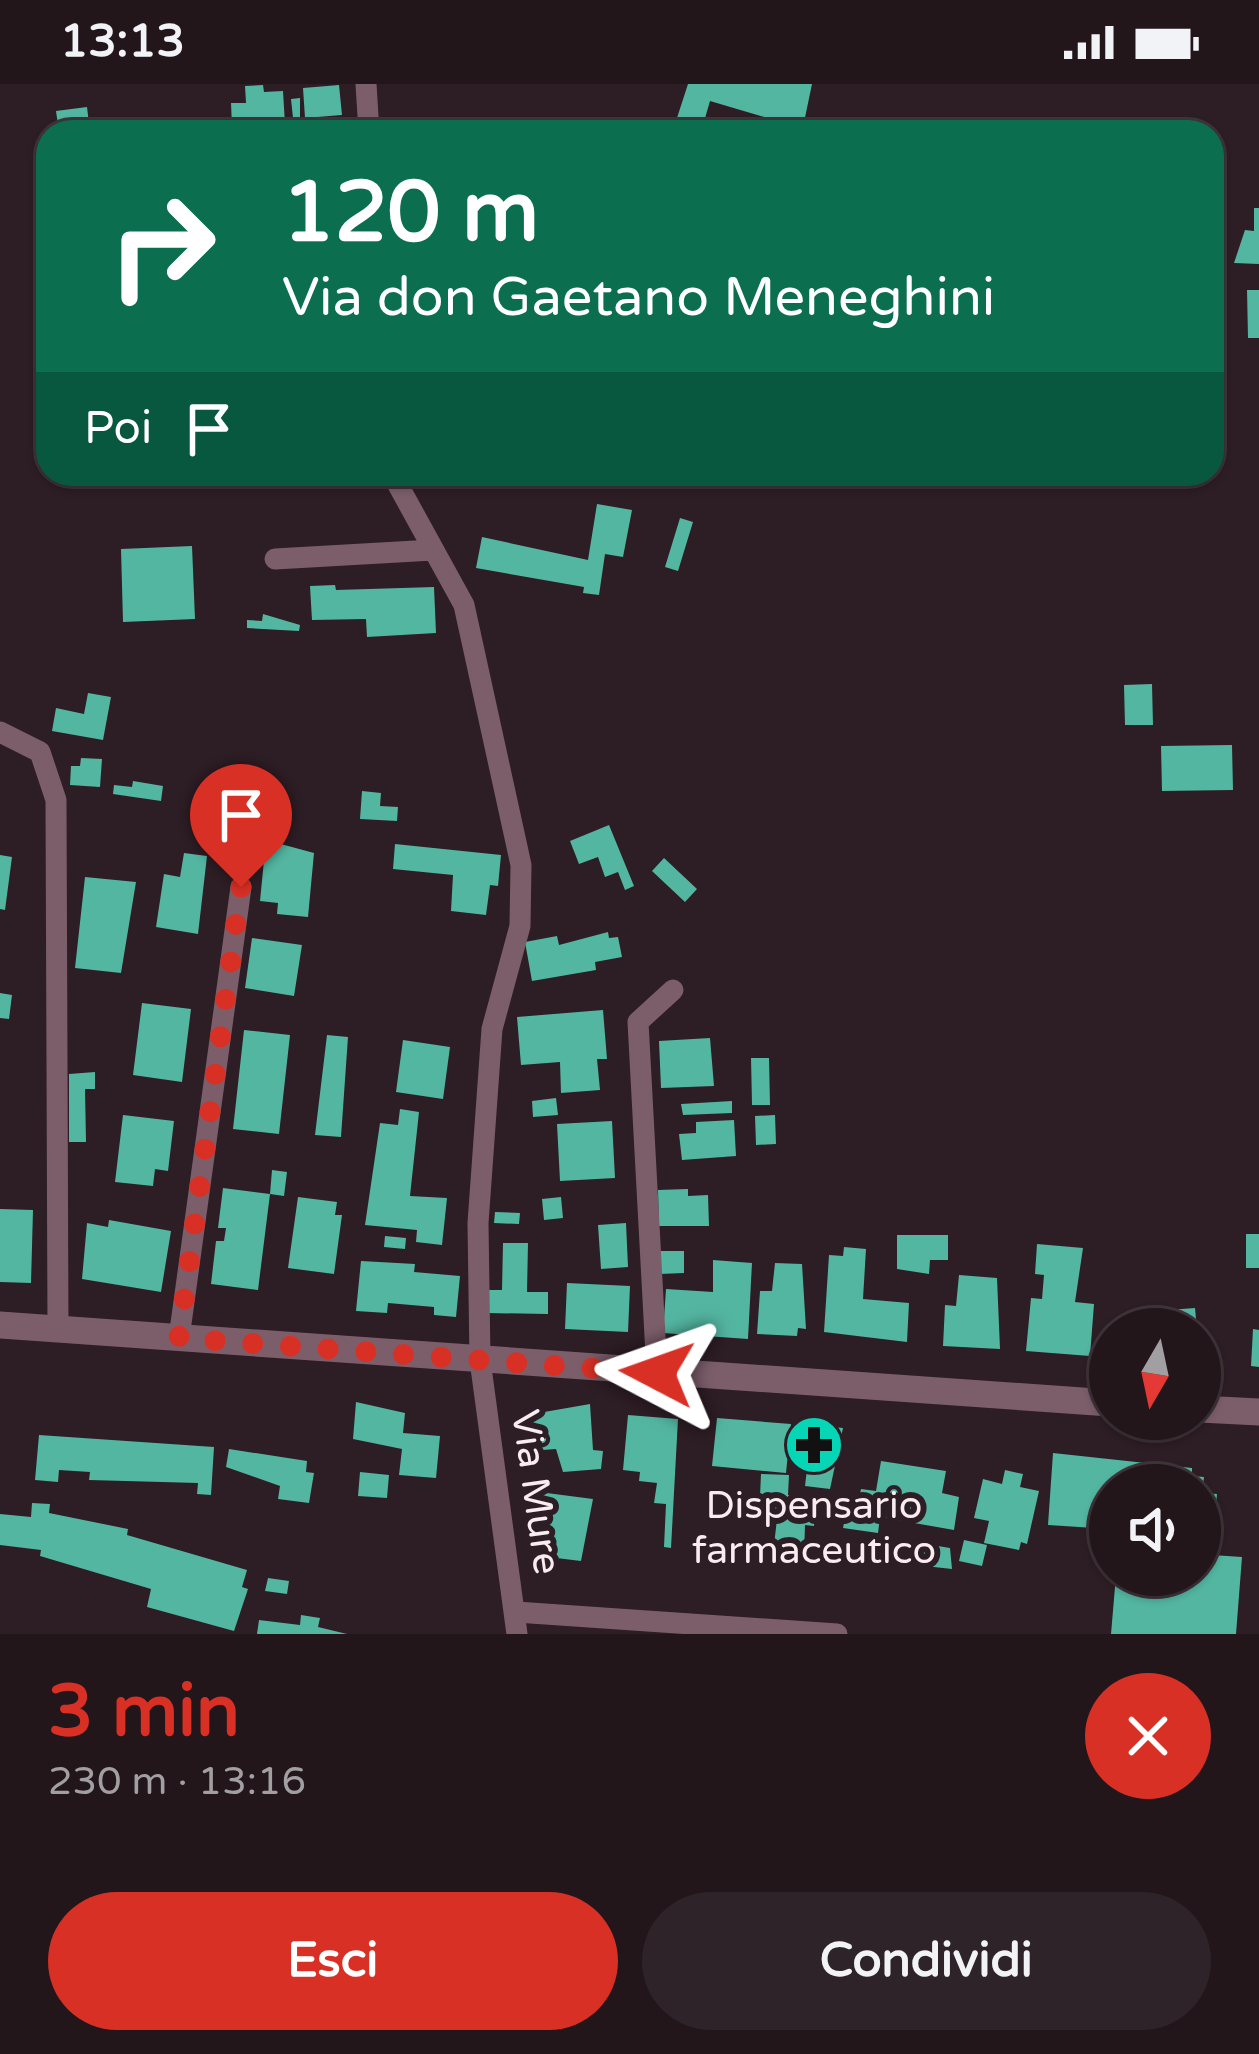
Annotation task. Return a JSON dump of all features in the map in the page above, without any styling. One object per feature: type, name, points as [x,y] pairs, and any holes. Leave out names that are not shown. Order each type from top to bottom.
[{"type":"street","points":[[366,84],[368,120]]},
{"type":"street","name":"Via Mure","points":[[398,486],[469,620],[524,888],[520,926],[492,1029],[478,1223],[480,1360],[517,1623]]},
{"type":"street","points":[[275,559],[433,550]]},
{"type":"street","points":[[0,732],[40,752],[56,800],[58,1329]]},
{"type":"street","points":[[179,1338],[241,887]]},
{"type":"street","points":[[657,1373],[638,1022],[674,990]]},
{"type":"street","points":[[0,1325],[1089,1402]]},
{"type":"street","points":[[1221,1409],[1259,1412]]},
{"type":"street","points":[[517,1623],[837,1634]]},
{"type":"building","points":[[688,84],[812,84],[804,120],[771,120],[710,101],[704,120],[676,120]]},
{"type":"building","points":[[339,85],[342,115],[305,118],[303,88]]},
{"type":"building","points":[[245,86],[283,91],[285,120],[232,120],[231,103],[246,103]]},
{"type":"building","points":[[300,98],[300,118],[293,118],[291,99]]},
{"type":"building","points":[[87,107],[89,120],[57,120],[56,111]]},
{"type":"building","points":[[1254,208],[1259,208],[1259,264],[1234,263],[1245,230],[1254,231]]},
{"type":"building","points":[[1247,290],[1259,290],[1259,338],[1248,338]]},
{"type":"building","points":[[597,504],[632,510],[623,557],[605,554],[599,595],[583,593],[584,587],[476,568],[482,537],[588,560]]},
{"type":"building","points":[[680,518],[693,522],[678,571],[665,567]]},
{"type":"building","points":[[192,546],[195,619],[123,622],[121,549]]},
{"type":"building","points":[[335,585],[336,590],[434,587],[436,633],[367,637],[366,619],[312,620],[310,586]]},
{"type":"building","points":[[263,614],[300,625],[299,631],[247,628],[247,620],[262,621]]},
{"type":"building","points":[[1152,684],[1153,725],[1125,725],[1124,685]]},
{"type":"building","points":[[88,693],[111,697],[103,740],[52,731],[56,708],[84,714]]},
{"type":"building","points":[[1232,745],[1233,790],[1162,791],[1161,746]]},
{"type":"building","points":[[81,758],[102,759],[100,787],[70,785],[71,766],[80,766]]},
{"type":"building","points":[[133,781],[163,786],[161,801],[113,794],[114,785],[132,787]]},
{"type":"building","points":[[362,791],[381,793],[380,806],[398,807],[397,821],[360,819]]},
{"type":"building","points":[[609,825],[634,886],[625,890],[618,872],[605,877],[598,857],[579,864],[570,841]]},
{"type":"building","points":[[266,840],[314,853],[308,917],[277,914],[278,903],[260,901]]},
{"type":"building","points":[[395,844],[501,855],[498,886],[490,885],[486,915],[451,911],[453,875],[393,869]]},
{"type":"building","points":[[184,853],[207,856],[198,934],[156,927],[164,874],[180,877]]},
{"type":"building","points":[[0,855],[12,857],[5,910],[0,909]]},
{"type":"building","points":[[664,858],[697,889],[685,902],[652,871]]},
{"type":"building","points":[[85,877],[136,882],[121,973],[75,968]]},
{"type":"building","points":[[608,932],[609,938],[618,937],[622,957],[595,962],[596,970],[532,981],[525,942],[557,936],[559,945]]},
{"type":"building","points":[[252,938],[302,945],[294,996],[245,988]]},
{"type":"building","points":[[0,993],[12,995],[9,1019],[0,1018]]},
{"type":"building","points":[[142,1003],[191,1009],[182,1082],[133,1075]]},
{"type":"building","points":[[603,1010],[607,1059],[597,1059],[600,1090],[561,1093],[560,1062],[521,1065],[517,1017]]},
{"type":"building","points":[[244,1030],[290,1035],[279,1134],[233,1129]]},
{"type":"building","points":[[327,1035],[348,1037],[341,1137],[315,1135]]},
{"type":"building","points":[[710,1038],[714,1086],[661,1088],[659,1041]]},
{"type":"building","points":[[403,1040],[450,1047],[443,1099],[396,1092]]},
{"type":"building","points":[[751,1058],[769,1058],[770,1105],[752,1105]]},
{"type":"building","points":[[95,1072],[95,1089],[85,1089],[86,1142],[69,1142],[69,1074]]},
{"type":"building","points":[[556,1098],[558,1115],[533,1117],[532,1101]]},
{"type":"building","points":[[732,1101],[732,1113],[683,1115],[681,1104]]},
{"type":"building","points":[[400,1109],[419,1112],[410,1196],[447,1198],[442,1245],[416,1242],[417,1230],[365,1225],[380,1123],[398,1125]]},
{"type":"building","points":[[123,1115],[174,1121],[168,1171],[155,1169],[153,1186],[115,1182]]},
{"type":"building","points":[[775,1115],[776,1144],[756,1145],[755,1116]]},
{"type":"building","points":[[734,1120],[736,1156],[682,1160],[679,1134],[696,1133],[696,1122]]},
{"type":"building","points":[[612,1121],[615,1178],[560,1181],[557,1124]]},
{"type":"building","points":[[272,1170],[287,1172],[284,1196],[270,1194]]},
{"type":"building","points":[[223,1188],[270,1194],[258,1290],[211,1284],[216,1241],[224,1241],[226,1228],[218,1228]]},
{"type":"building","points":[[688,1189],[688,1196],[708,1195],[709,1226],[659,1226],[658,1190]]},
{"type":"building","points":[[298,1197],[337,1202],[335,1215],[342,1215],[334,1274],[288,1268]]},
{"type":"building","points":[[561,1197],[563,1218],[544,1220],[542,1199]]},
{"type":"building","points":[[0,1209],[33,1210],[31,1283],[0,1282]]},
{"type":"building","points":[[495,1212],[520,1213],[519,1224],[494,1223]]},
{"type":"building","points":[[109,1220],[171,1231],[161,1292],[82,1279],[87,1223],[108,1227]]},
{"type":"building","points":[[626,1223],[628,1267],[601,1269],[598,1225]]},
{"type":"building","points":[[1246,1234],[1259,1234],[1259,1268],[1246,1268]]},
{"type":"building","points":[[897,1235],[948,1235],[948,1260],[930,1260],[929,1274],[897,1269]]},
{"type":"building","points":[[385,1236],[406,1238],[405,1249],[384,1247]]},
{"type":"building","points":[[503,1243],[528,1243],[527,1292],[548,1292],[548,1314],[486,1313],[487,1290],[502,1290]]},
{"type":"building","points":[[1037,1244],[1083,1248],[1075,1302],[1094,1304],[1089,1308],[1089,1356],[1026,1351],[1031,1298],[1042,1299],[1044,1275],[1035,1274]]},
{"type":"building","points":[[844,1247],[866,1249],[863,1299],[909,1303],[907,1342],[824,1332],[829,1255],[843,1256]]},
{"type":"building","points":[[659,1251],[684,1251],[684,1273],[660,1274]]},
{"type":"building","points":[[713,1260],[752,1263],[748,1339],[663,1333],[666,1289],[713,1292]]},
{"type":"building","points":[[361,1261],[415,1264],[414,1272],[460,1276],[456,1317],[434,1315],[434,1307],[388,1303],[387,1313],[356,1311]]},
{"type":"building","points":[[775,1263],[802,1264],[806,1329],[798,1328],[797,1336],[757,1334],[760,1291],[772,1291]]},
{"type":"building","points":[[959,1275],[997,1278],[1000,1349],[943,1346],[945,1305],[956,1306]]},
{"type":"building","points":[[567,1283],[630,1286],[628,1332],[565,1329]]},
{"type":"building","points":[[1253,1329],[1259,1330],[1259,1367],[1251,1366]]},
{"type":"building","points":[[356,1402],[405,1413],[403,1433],[440,1436],[436,1478],[399,1475],[402,1449],[353,1439]]},
{"type":"building","points":[[590,1404],[593,1450],[603,1451],[601,1469],[563,1472],[556,1449],[529,1451],[527,1415]]},
{"type":"building","points":[[628,1415],[678,1419],[671,1548],[664,1547],[666,1504],[654,1503],[657,1483],[639,1481],[640,1472],[623,1470]]},
{"type":"building","points":[[717,1418],[791,1424],[786,1473],[712,1466]]},
{"type":"building","points":[[801,1424],[843,1428],[830,1489],[805,1486],[807,1469],[795,1467]]},
{"type":"building","points":[[39,1435],[214,1447],[211,1495],[197,1494],[198,1483],[89,1480],[90,1472],[59,1470],[58,1482],[35,1480]]},
{"type":"building","points":[[229,1449],[307,1461],[306,1472],[314,1473],[309,1503],[278,1499],[280,1486],[226,1467]]},
{"type":"building","points":[[1053,1453],[1155,1464],[1089,1464],[1089,1528],[1048,1525]]},
{"type":"building","points":[[881,1461],[946,1471],[942,1493],[959,1497],[954,1530],[880,1517],[878,1533],[843,1528],[849,1497],[859,1499],[861,1489],[876,1491]]},
{"type":"building","points":[[1005,1470],[1023,1474],[1020,1487],[1039,1491],[1027,1544],[1021,1542],[1019,1550],[984,1543],[989,1521],[974,1518],[983,1479],[1002,1484]]},
{"type":"building","points":[[360,1472],[389,1475],[387,1498],[358,1496]]},
{"type":"building","points":[[761,1474],[789,1475],[788,1495],[816,1497],[814,1526],[805,1525],[804,1556],[773,1554],[777,1519],[759,1518]]},
{"type":"building","points":[[539,1492],[593,1499],[581,1561],[540,1556],[543,1530],[535,1530]]},
{"type":"building","points":[[32,1503],[50,1504],[49,1513],[128,1529],[127,1535],[247,1570],[242,1587],[248,1589],[234,1631],[147,1607],[151,1589],[40,1556],[41,1550],[0,1545],[0,1514],[31,1517]]},
{"type":"building","points":[[964,1540],[987,1545],[982,1566],[959,1561]]},
{"type":"building","points":[[920,1543],[950,1548],[952,1569],[916,1565]]},
{"type":"building","points":[[1221,1556],[1242,1557],[1236,1634],[1111,1634],[1114,1596],[1221,1596]]},
{"type":"building","points":[[268,1578],[289,1581],[287,1594],[265,1591]]},
{"type":"building","points":[[301,1615],[320,1618],[318,1627],[347,1634],[257,1634],[259,1620],[300,1625]]},
{"type":"place","name":"Dispensario farmaceutico","points":[[814,1445]]},
{"type":"route","points":[[241,887],[179,1338],[657,1373]]}]
